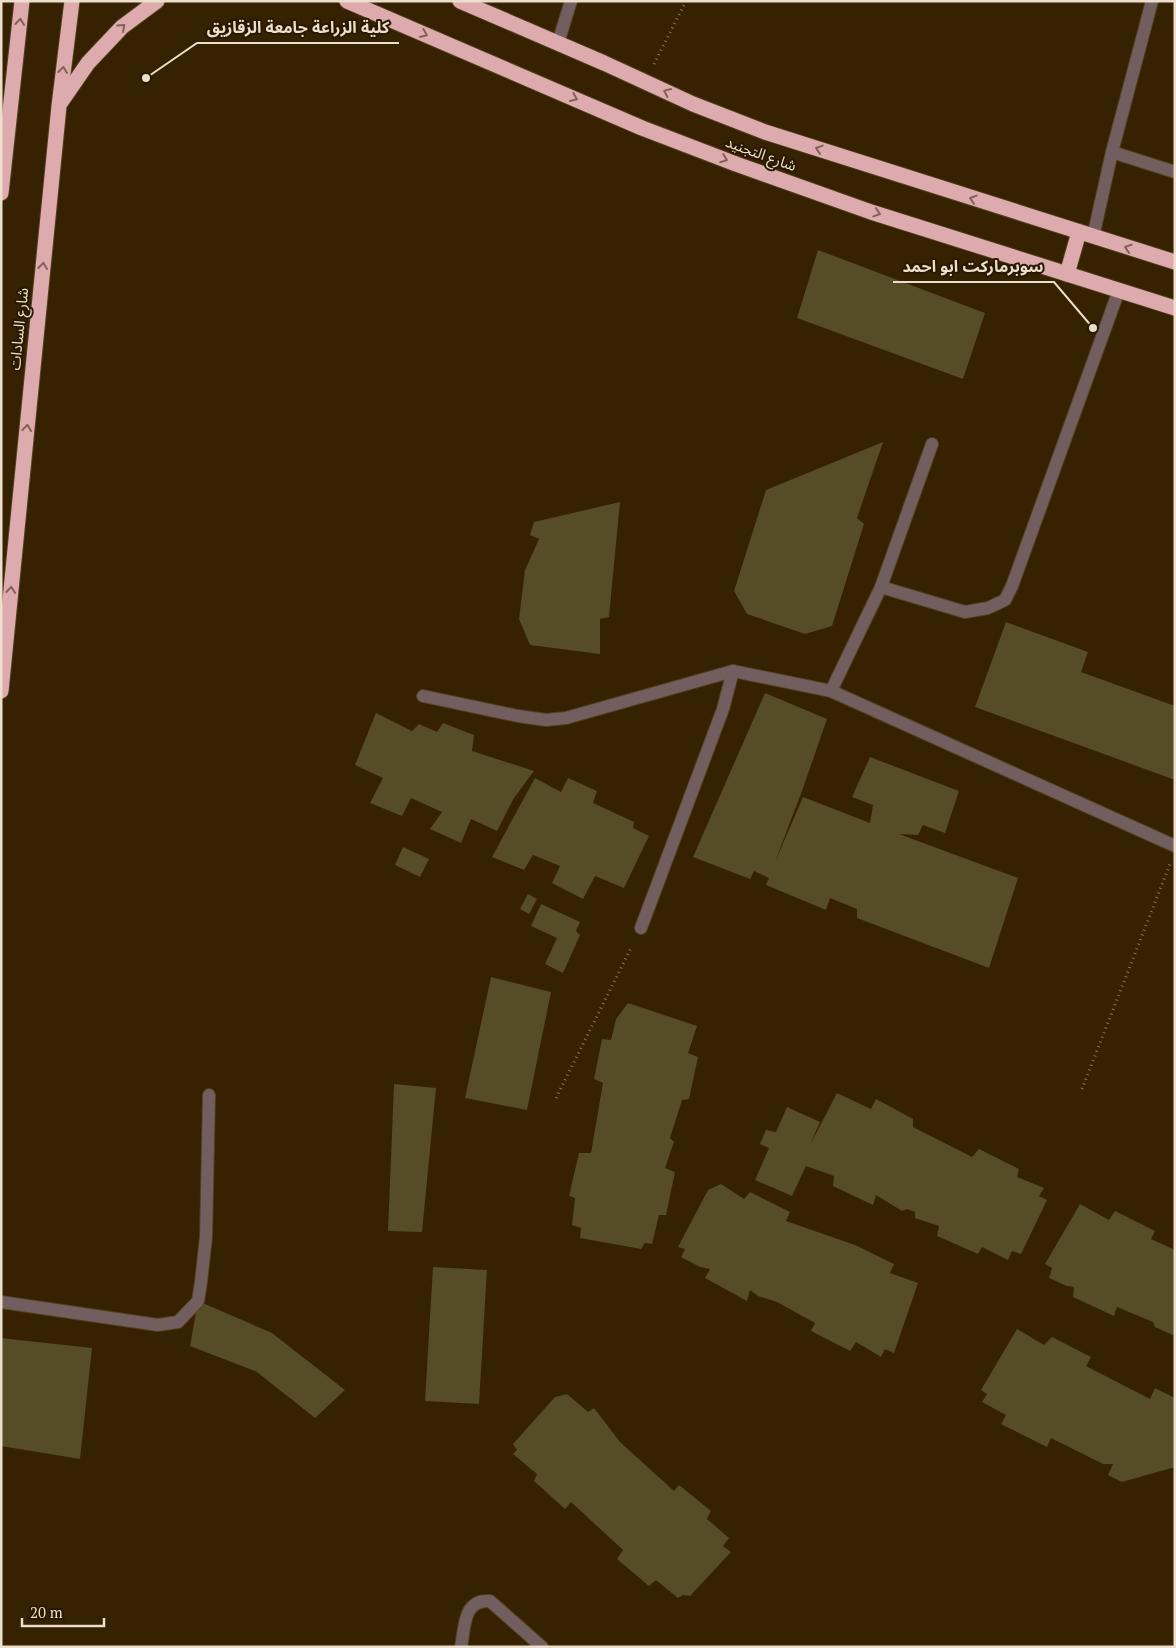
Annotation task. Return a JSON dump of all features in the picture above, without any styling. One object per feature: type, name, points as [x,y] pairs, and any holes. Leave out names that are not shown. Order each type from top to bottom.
[{"type":"highway","points":[[1,193],[22,1]]},
{"type":"highway","name":"شارع السادات","points":[[1,691],[59,106],[72,1]]},
{"type":"highway","points":[[59,106],[88,63],[122,27],[157,1]]},
{"type":"highway","name":"شارع التجنيد","points":[[347,1],[642,128],[728,161],[871,212],[1175,308]]},
{"type":"highway","name":"شارع التجنيد","points":[[460,1],[693,104],[765,132],[1175,262]]},
{"type":"highway","points":[[1067,274],[1086,234]]},
{"type":"street","points":[[558,44],[571,1]]},
{"type":"street","points":[[1086,234],[1112,152],[1152,1]]},
{"type":"street","points":[[1112,152],[1175,172]]},
{"type":"street","points":[[881,587],[965,612],[988,608],[1006,600],[1119,290]]},
{"type":"street","points":[[831,691],[881,587],[932,444]]},
{"type":"street","points":[[641,928],[722,709],[733,671]]},
{"type":"street","points":[[423,696],[546,720],[566,718],[733,671],[831,691],[1175,846]]},
{"type":"street","points":[[1,1302],[158,1324],[178,1322],[198,1301],[201,1282],[206,1237],[209,1095]]},
{"type":"street","points":[[461,1647],[467,1613],[476,1602],[490,1601],[542,1647]]},
{"type":"path","points":[[645,82],[686,1]]},
{"type":"path","points":[[1082,1089],[1171,861]]},
{"type":"path","points":[[556,1098],[641,928]]},
{"type":"building","points":[[818,250],[985,313],[963,379],[797,318]]},
{"type":"building","points":[[883,442],[857,518],[864,524],[832,626],[805,634],[747,614],[734,591],[766,490]]},
{"type":"building","points":[[620,502],[609,617],[600,619],[600,654],[530,645],[519,619],[525,570],[539,539],[530,535],[534,522]]},
{"type":"building","points":[[1006,622],[1088,652],[1081,672],[1175,706],[1175,780],[975,707]]},
{"type":"building","points":[[765,693],[827,719],[775,862],[803,797],[870,823],[873,805],[852,797],[870,757],[959,791],[945,833],[923,825],[918,835],[899,834],[1018,878],[989,968],[857,918],[857,909],[830,898],[826,910],[766,885],[769,878],[754,871],[750,879],[693,857]]},
{"type":"building","points":[[376,713],[412,731],[419,724],[437,732],[443,723],[474,735],[472,751],[534,771],[514,798],[497,831],[471,819],[461,843],[430,829],[442,812],[411,798],[402,816],[370,803],[383,778],[355,765]]},
{"type":"building","points":[[535,778],[561,792],[568,778],[597,791],[593,803],[634,822],[633,828],[649,836],[624,888],[595,876],[583,899],[552,883],[560,866],[533,855],[524,870],[492,857]]},
{"type":"building","points":[[403,847],[429,859],[420,877],[395,865]]},
{"type":"building","points":[[528,894],[537,899],[529,914],[520,909]]},
{"type":"building","points":[[541,904],[580,922],[576,931],[580,935],[563,973],[545,964],[557,938],[531,926]]},
{"type":"building","points":[[491,977],[551,992],[527,1110],[465,1098]]},
{"type":"building","points":[[628,1003],[697,1026],[688,1053],[698,1057],[689,1099],[682,1100],[670,1138],[674,1142],[665,1168],[675,1172],[666,1215],[659,1215],[652,1244],[645,1243],[641,1249],[580,1238],[581,1228],[572,1225],[575,1198],[569,1196],[579,1153],[591,1153],[603,1083],[594,1079],[602,1039],[611,1040],[616,1019]]},
{"type":"building","points":[[394,1084],[436,1088],[422,1232],[388,1231]]},
{"type":"building","points":[[837,1093],[871,1109],[876,1099],[913,1119],[913,1127],[972,1157],[979,1149],[1019,1169],[1017,1177],[1044,1188],[1039,1196],[1047,1200],[1021,1254],[1012,1251],[1008,1260],[982,1247],[978,1254],[937,1236],[939,1226],[915,1218],[915,1212],[907,1209],[902,1211],[876,1195],[873,1205],[833,1186],[834,1176],[806,1166],[792,1196],[755,1180],[769,1148],[760,1144],[766,1130],[776,1132],[787,1107],[820,1122],[810,1145]]},
{"type":"building","points":[[721,1184],[744,1199],[750,1192],[790,1212],[786,1221],[855,1245],[894,1264],[890,1273],[918,1283],[894,1353],[885,1349],[881,1357],[856,1342],[850,1351],[811,1331],[815,1323],[777,1302],[758,1296],[750,1290],[747,1301],[705,1278],[710,1269],[700,1267],[681,1257],[685,1249],[678,1247],[708,1190]]},
{"type":"building","points":[[1080,1204],[1109,1220],[1115,1211],[1155,1231],[1151,1239],[1175,1250],[1175,1336],[1155,1327],[1153,1322],[1117,1307],[1114,1316],[1073,1297],[1074,1287],[1049,1278],[1052,1268],[1045,1264]]},
{"type":"building","points":[[433,1267],[487,1270],[479,1404],[425,1401]]},
{"type":"building","points":[[198,1301],[272,1333],[345,1390],[315,1418],[257,1372],[190,1346]]},
{"type":"building","points":[[1017,1329],[1044,1345],[1052,1337],[1091,1357],[1086,1366],[1150,1399],[1155,1388],[1175,1398],[1175,1467],[1122,1482],[1108,1475],[1113,1464],[1103,1464],[1051,1438],[1047,1447],[1001,1424],[1006,1415],[982,1402],[987,1394],[981,1390]]},
{"type":"building","points":[[1,1338],[92,1348],[80,1459],[1,1446]]},
{"type":"building","points":[[567,1394],[588,1412],[594,1408],[620,1442],[674,1491],[679,1485],[711,1511],[707,1519],[729,1538],[723,1546],[731,1552],[690,1596],[683,1595],[678,1598],[656,1580],[649,1586],[617,1559],[623,1550],[571,1502],[565,1509],[534,1481],[537,1474],[513,1454],[517,1450],[513,1444],[555,1397]]},
{"type":"place","name":"كلية الزراعة جامعة الزقازيق","points":[[146,78]]},
{"type":"place","name":"سوبرماركت ابو احمد","points":[[1093,328]]}]
